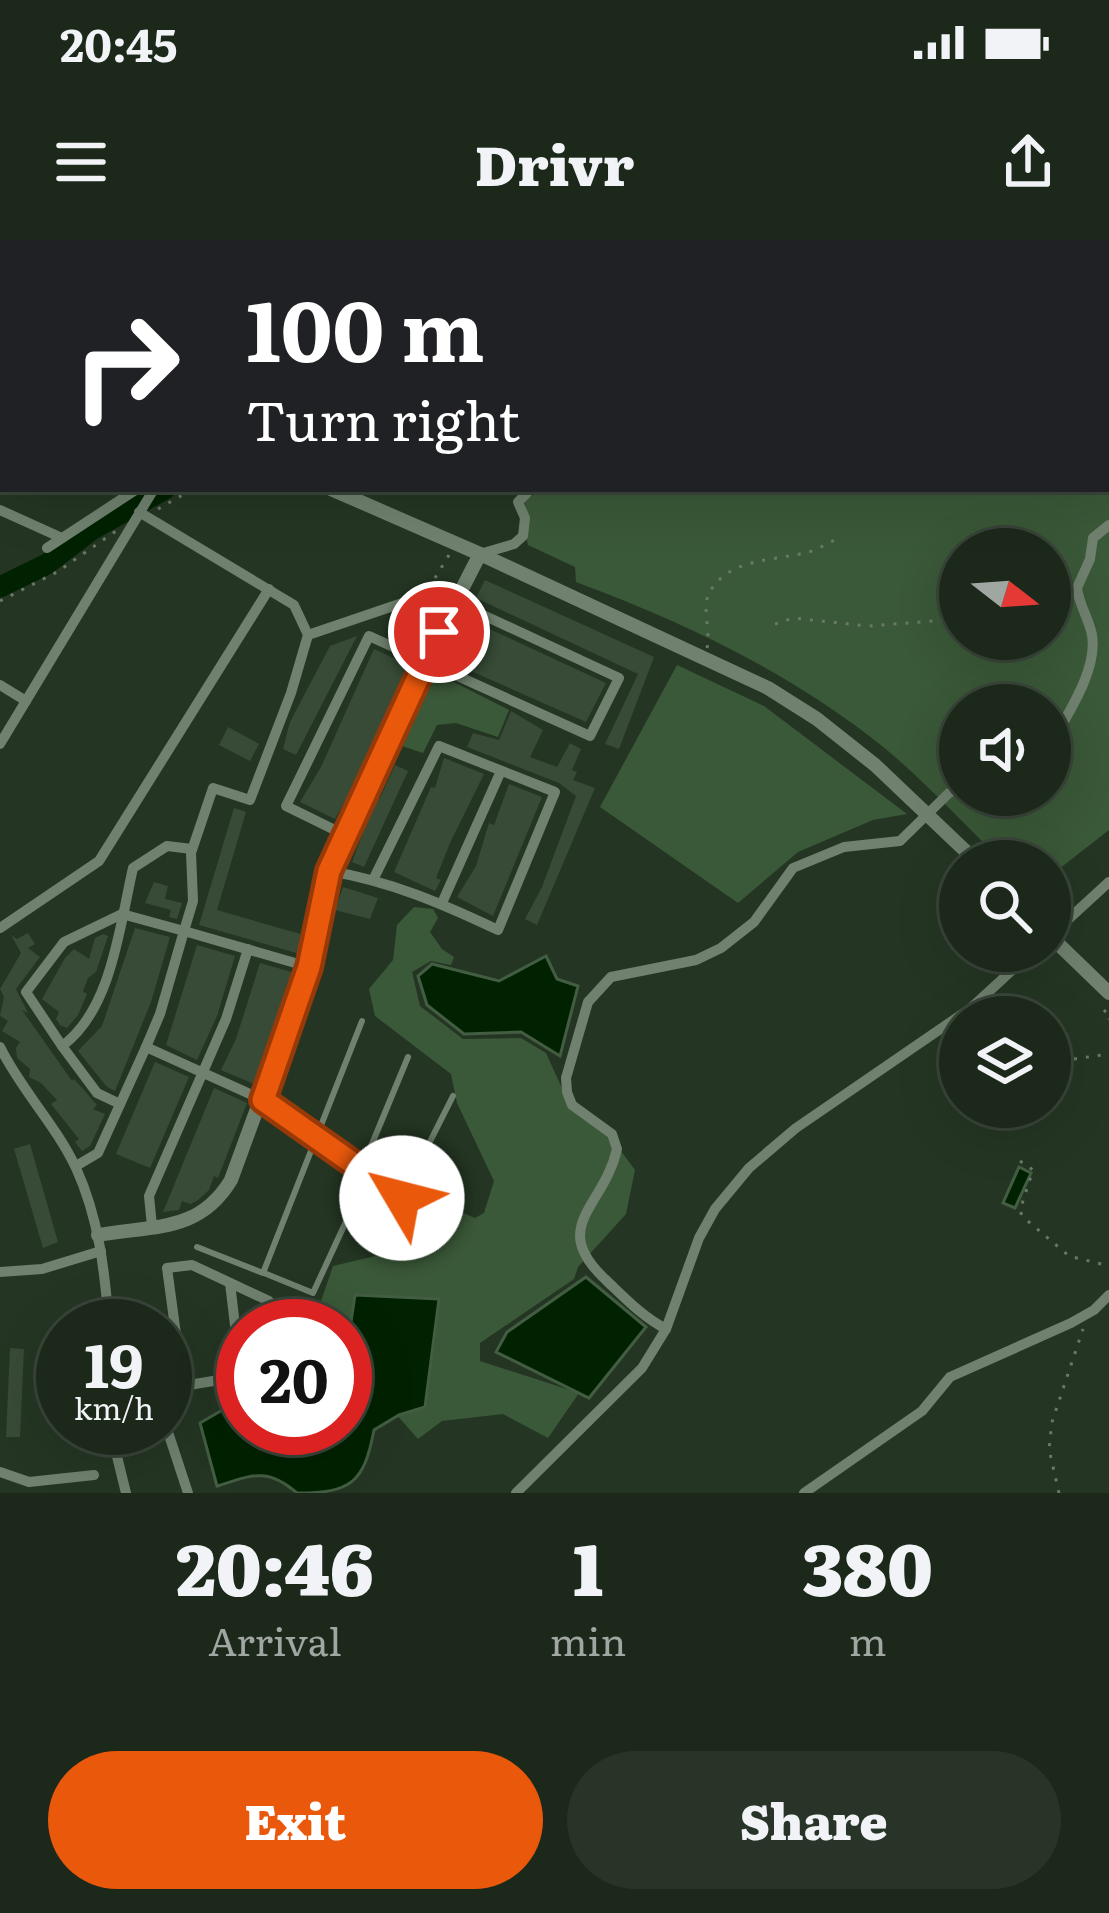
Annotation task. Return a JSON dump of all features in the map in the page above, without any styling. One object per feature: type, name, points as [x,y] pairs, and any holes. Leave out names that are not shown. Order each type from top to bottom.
[{"type":"street","points":[[47,548],[131,492]]},
{"type":"street","points":[[0,744],[152,492]]},
{"type":"street","points":[[338,492],[768,688],[817,718],[955,840]]},
{"type":"street","points":[[98,1235],[195,1218],[217,1204],[231,1180],[309,967],[329,871],[453,602],[480,554],[514,544],[523,536],[525,518],[518,502],[528,492]]},
{"type":"street","points":[[0,510],[62,538]]},
{"type":"street","points":[[76,1166],[98,1153],[160,1014],[194,902],[192,849],[213,788],[250,800],[308,634],[293,605],[142,513]]},
{"type":"street","points":[[1071,706],[1091,652],[1090,630],[1077,592],[1093,538],[1109,525]]},
{"type":"street","points":[[0,928],[99,861],[269,589]]},
{"type":"street","points":[[308,634],[417,598],[427,590],[619,678],[590,736],[369,635],[286,806],[345,835]]},
{"type":"street","points":[[0,685],[26,700]]},
{"type":"street","points":[[329,871],[374,878],[499,930],[555,792],[439,746],[374,878]]},
{"type":"street","points":[[442,903],[501,771]]},
{"type":"street","points":[[666,1329],[649,1320],[593,1268],[580,1249],[580,1232],[617,1149],[612,1134],[572,1105],[567,1092],[566,1078],[588,1002],[611,977],[696,960],[741,936],[801,862],[844,848],[900,841],[939,805]]},
{"type":"street","points":[[62,1046],[78,1034],[104,984],[133,868],[167,846],[192,849]]},
{"type":"street","points":[[1071,917],[1109,882]]},
{"type":"street","points":[[120,1104],[97,1093],[26,992],[64,942],[122,914],[309,967]]},
{"type":"street","points":[[152,1226],[149,1196],[204,1074],[248,949]]},
{"type":"street","points":[[1071,956],[1109,993]]},
{"type":"street","points":[[516,1493],[642,1368],[666,1329],[699,1238],[749,1168],[796,1128],[956,1019],[1009,972]]},
{"type":"street","points":[[0,1047],[22,1089],[76,1166],[98,1235],[107,1299]]},
{"type":"street","points":[[146,1047],[263,1100]]},
{"type":"street","points":[[0,1272],[41,1269],[101,1252]]},
{"type":"street","points":[[170,1299],[166,1268],[191,1265],[265,1299]]},
{"type":"street","points":[[230,1283],[232,1299]]},
{"type":"street","points":[[804,1493],[922,1411],[950,1377],[1084,1316],[1109,1295]]},
{"type":"street","points":[[116,1455],[126,1493]]},
{"type":"street","points":[[175,1455],[188,1493]]},
{"type":"street","points":[[0,1472],[29,1482],[94,1475]]},
{"type":"lane","points":[[262,1273],[362,1021]]},
{"type":"lane","points":[[197,1247],[313,1293],[361,1189],[362,1168],[408,1057]]},
{"type":"lane","points":[[373,1246],[453,1096]]},
{"type":"lane","points":[[263,1100],[402,1198]]},
{"type":"path","points":[[142,513],[187,492]]},
{"type":"path","points":[[0,601],[37,584],[131,526]]},
{"type":"path","points":[[703,658],[713,587],[756,560],[808,552],[835,540]]},
{"type":"path","points":[[427,590],[455,543]]},
{"type":"path","points":[[1071,592],[1077,592]]},
{"type":"path","points":[[775,624],[793,618],[868,626],[939,621]]},
{"type":"path","points":[[1106,1010],[1102,1012],[1109,1019]]},
{"type":"path","points":[[1074,1059],[1109,1054]]},
{"type":"path","points":[[1020,1161],[1033,1170],[1022,1216],[1070,1256],[1109,1266]]},
{"type":"path","points":[[1059,1493],[1049,1449],[1052,1422],[1078,1352],[1084,1316]]},
{"type":"shaded area","points":[[538,492],[1109,492],[1109,830],[1071,860],[1071,840],[982,840],[957,816],[1071,816],[1071,684],[939,684],[939,798],[886,749],[764,667],[691,630],[576,582],[575,567],[528,545],[524,501]]},
{"type":"shaded area","points":[[677,665],[764,706],[907,814],[873,820],[798,852],[738,903],[600,807]]},
{"type":"shaded area","points":[[436,673],[509,710],[498,737],[456,723],[437,725],[423,753],[393,743],[430,675]]},
{"type":"shaded area","points":[[414,907],[433,909],[438,918],[430,932],[454,957],[451,965],[431,961],[412,972],[420,1006],[463,1039],[521,1038],[546,1053],[571,1108],[610,1136],[635,1170],[626,1214],[578,1267],[574,1279],[480,1343],[480,1361],[579,1393],[548,1438],[503,1414],[442,1421],[418,1439],[372,1387],[372,1299],[322,1299],[333,1266],[388,1253],[413,1200],[448,1190],[456,1210],[475,1218],[484,1213],[494,1181],[457,1103],[451,1074],[375,1016],[369,989],[393,960],[397,925]]},
{"type":"shaded area","points":[[546,956],[557,979],[578,986],[560,1056],[521,1032],[464,1034],[427,1005],[418,976],[432,964],[499,981]]},
{"type":"shaded area","points":[[1019,1167],[1031,1173],[1015,1208],[1003,1203]]},
{"type":"shaded area","points":[[586,1277],[646,1327],[589,1398],[496,1352],[507,1332]]},
{"type":"shaded area","points":[[355,1295],[439,1299],[425,1407],[399,1415],[374,1430],[372,1437],[372,1299],[354,1299]]},
{"type":"shaded area","points":[[216,1414],[216,1455],[367,1455],[352,1481],[330,1491],[297,1493],[268,1476],[217,1486],[200,1423]]},
{"type":"building","points":[[485,580],[654,657],[619,749],[605,744],[638,674],[476,598]]},
{"type":"building","points":[[466,618],[606,683],[586,722],[446,660]]},
{"type":"building","points":[[357,636],[296,755],[283,749],[290,722],[330,646]]},
{"type":"building","points":[[374,649],[411,666],[349,800],[335,819],[300,802],[321,767]]},
{"type":"building","points":[[511,711],[543,730],[530,757],[557,767],[570,743],[581,749],[573,780],[595,788],[537,925],[525,919],[576,796],[559,783],[467,747],[473,733],[499,740]]},
{"type":"building","points":[[228,727],[259,744],[250,761],[219,745]]},
{"type":"building","points":[[444,758],[484,774],[450,843],[435,891],[394,872],[431,787],[435,788]]},
{"type":"building","points":[[395,765],[408,771],[364,867],[352,862],[376,797],[380,798]]},
{"type":"building","points":[[509,784],[542,797],[493,916],[457,897],[476,866],[489,823],[494,825]]},
{"type":"building","points":[[234,808],[246,812],[217,910],[304,935],[300,954],[199,925]]},
{"type":"building","points":[[154,882],[168,886],[165,899],[182,903],[177,919],[169,917],[171,910],[145,903]]},
{"type":"building","points":[[343,887],[378,898],[370,919],[335,910]]},
{"type":"building","points":[[135,928],[170,937],[151,1002],[115,1091],[78,1051],[102,1026]]},
{"type":"building","points":[[28,933],[35,944],[28,948],[40,957],[16,989],[28,1013],[22,1010],[72,1081],[97,1105],[93,1109],[105,1114],[90,1146],[82,1151],[75,1142],[79,1139],[51,1104],[57,1100],[29,1077],[30,1069],[17,1058],[20,1042],[2,1031],[8,1021],[0,1016],[4,997],[0,989],[21,953],[11,935],[17,939]]},
{"type":"building","points":[[108,936],[96,972],[88,978],[83,991],[87,994],[67,1028],[56,1019],[59,1012],[42,999],[65,958],[74,949],[89,959],[95,938]]},
{"type":"building","points":[[197,945],[235,956],[217,1016],[197,1060],[166,1045]]},
{"type":"building","points":[[260,963],[295,973],[254,1084],[221,1070]]},
{"type":"building","points":[[155,1062],[189,1077],[150,1168],[116,1154]]},
{"type":"building","points":[[214,1088],[247,1103],[218,1178],[214,1176],[209,1190],[198,1200],[182,1201],[179,1210],[163,1212]]},
{"type":"building","points":[[30,1144],[58,1242],[43,1248],[14,1149]]},
{"type":"building","points":[[10,1348],[24,1349],[20,1437],[6,1437]]},
{"type":"waterway","points":[[0,587],[47,564],[93,529],[160,492]]},
{"type":"route","points":[[402,1198],[263,1100],[309,967],[329,871],[439,632]]}]
